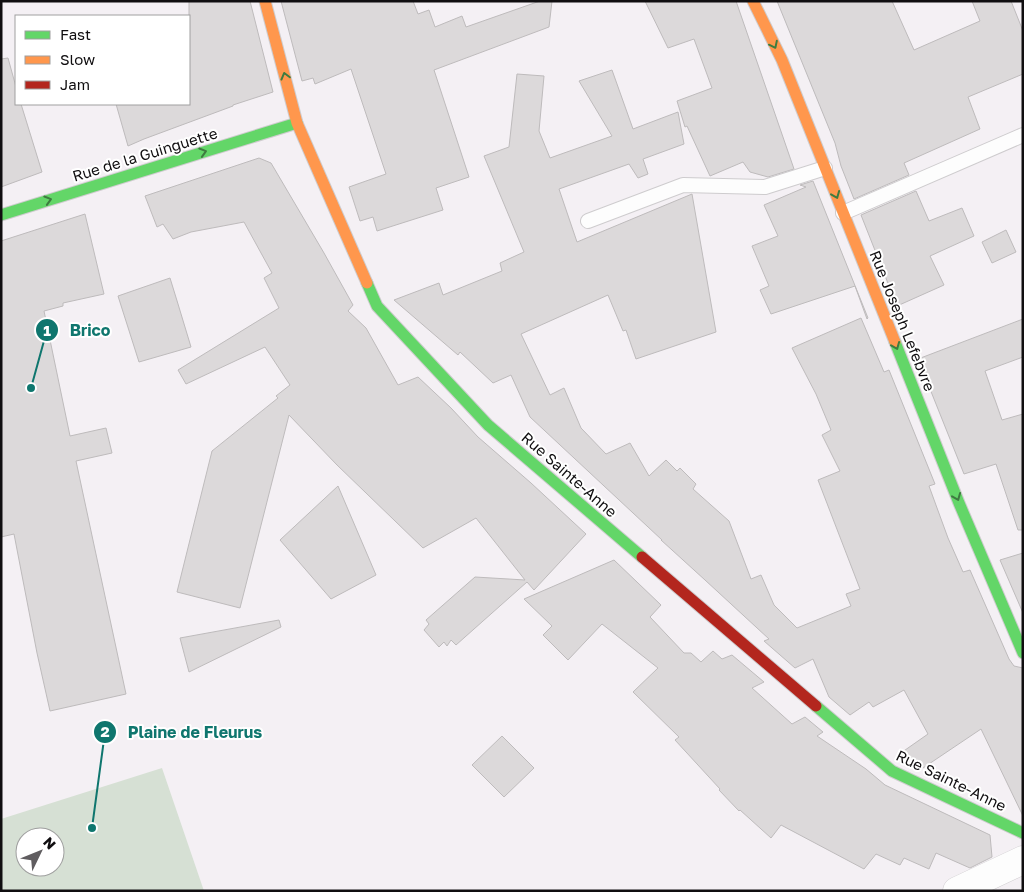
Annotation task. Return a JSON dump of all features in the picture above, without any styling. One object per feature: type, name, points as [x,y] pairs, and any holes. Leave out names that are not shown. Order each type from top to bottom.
[{"type":"main road","name":"Rue Sainte-Anne","points":[[265,1],[297,123],[377,306],[488,425],[892,771],[1023,833]]},
{"type":"main road","name":"Rue Joseph Lefebvre","points":[[753,1],[782,60],[956,494],[1023,652]]},
{"type":"main road","name":"Rue de la Guinguette","points":[[1,215],[297,123]]},
{"type":"street","points":[[957,891],[1023,860]]},
{"type":"lane","points":[[843,213],[1023,135]]},
{"type":"lane","points":[[588,221],[683,185],[765,187],[825,168]]},
{"type":"shaded area","points":[[162,768],[204,891],[1,891],[1,819]]},
{"type":"building","points":[[189,1],[250,1],[273,92],[233,105],[128,146],[116,105],[190,105]]},
{"type":"building","points":[[281,1],[413,1],[418,14],[429,10],[435,27],[462,16],[466,27],[540,1],[552,1],[549,27],[434,70],[469,177],[436,188],[443,210],[377,231],[373,217],[360,221],[349,187],[386,174],[351,69],[315,84],[313,78],[302,81]]},
{"type":"building","points":[[645,1],[736,1],[794,169],[768,177],[750,172],[743,162],[710,176],[687,126],[685,127],[677,101],[712,88],[694,39],[668,48]]},
{"type":"building","points":[[777,1],[892,1],[914,50],[980,21],[972,1],[1011,1],[1023,31],[1023,74],[968,97],[980,129],[904,163],[909,175],[854,199],[841,166],[835,143]]},
{"type":"building","points":[[8,58],[15,83],[15,105],[21,105],[42,172],[1,187],[1,59]]},
{"type":"building","points":[[612,70],[633,129],[678,112],[684,144],[643,159],[648,174],[638,178],[629,164],[559,189],[577,242],[692,194],[716,332],[636,359],[626,330],[623,331],[608,295],[521,334],[550,395],[564,388],[581,428],[606,454],[630,443],[649,476],[666,460],[677,471],[680,468],[696,484],[693,489],[729,521],[751,579],[761,575],[774,605],[797,628],[851,606],[846,594],[860,589],[818,480],[840,471],[822,435],[831,430],[816,394],[792,348],[861,318],[884,372],[889,370],[935,484],[929,486],[963,572],[970,570],[1009,659],[1014,666],[1023,668],[1023,816],[981,729],[923,768],[901,758],[898,755],[928,734],[904,690],[873,707],[869,702],[850,715],[829,697],[813,659],[795,668],[764,641],[769,639],[530,417],[511,375],[493,383],[460,352],[458,355],[394,300],[439,283],[443,295],[502,271],[500,263],[524,252],[484,156],[509,147],[517,74],[544,76],[539,131],[550,158],[612,136],[579,81]]},
{"type":"building","points":[[259,158],[271,163],[353,305],[348,311],[366,328],[398,385],[418,377],[478,437],[586,534],[534,590],[527,582],[456,645],[451,640],[447,646],[444,642],[439,647],[424,630],[429,624],[426,620],[475,577],[525,580],[476,518],[423,548],[337,465],[289,415],[240,608],[177,592],[212,451],[278,398],[276,396],[290,385],[265,347],[186,384],[178,370],[279,308],[264,278],[272,273],[244,222],[191,232],[173,239],[163,224],[157,227],[145,196]]},
{"type":"building","points":[[813,181],[868,318],[867,319],[855,286],[771,314],[760,290],[769,286],[752,246],[778,236],[764,205],[806,187],[800,185]]},
{"type":"building","points":[[916,191],[929,221],[962,208],[974,236],[930,256],[944,285],[897,306],[861,215]]},
{"type":"building","points":[[85,214],[104,294],[63,303],[63,306],[44,311],[70,436],[106,428],[112,453],[76,461],[126,694],[50,711],[14,534],[1,537],[1,241]]},
{"type":"building","points":[[1006,230],[1016,252],[992,263],[982,242]]},
{"type":"building","points":[[170,278],[191,347],[139,362],[118,296]]},
{"type":"building","points":[[1023,319],[1023,357],[985,371],[1002,420],[1023,414],[1023,530],[1018,530],[996,464],[964,474],[918,359]]},
{"type":"building","points":[[338,486],[376,575],[331,599],[280,540]]},
{"type":"building","points":[[1023,553],[1023,613],[1000,560]]},
{"type":"building","points":[[614,560],[661,605],[650,617],[684,653],[691,653],[701,662],[713,651],[722,659],[732,655],[764,682],[752,688],[792,724],[805,717],[823,732],[817,736],[866,769],[885,785],[990,835],[992,857],[970,868],[936,853],[929,869],[904,858],[900,865],[876,854],[864,869],[781,825],[771,838],[739,811],[719,790],[675,740],[679,737],[633,692],[658,668],[602,624],[568,660],[543,635],[552,626],[524,599]]},
{"type":"building","points":[[279,620],[281,627],[189,672],[180,638]]},
{"type":"building","points":[[502,736],[534,768],[504,797],[472,765]]},
{"type":"traffic: fast","points":[[1,215],[297,123]]},
{"type":"traffic: fast","points":[[367,283],[377,306],[488,425],[642,557]]},
{"type":"traffic: fast","points":[[895,342],[959,503],[1023,653]]},
{"type":"traffic: fast","points":[[816,706],[892,771],[1023,833]]},
{"type":"traffic: slow","points":[[265,1],[297,123],[367,283]]},
{"type":"traffic: slow","points":[[753,1],[782,60],[895,342]]},
{"type":"traffic: jam","points":[[642,557],[816,706]]},
{"type":"place","name":"Brico","points":[[31,388]]},
{"type":"place","name":"Plaine de Fleurus","points":[[92,828]]}]
